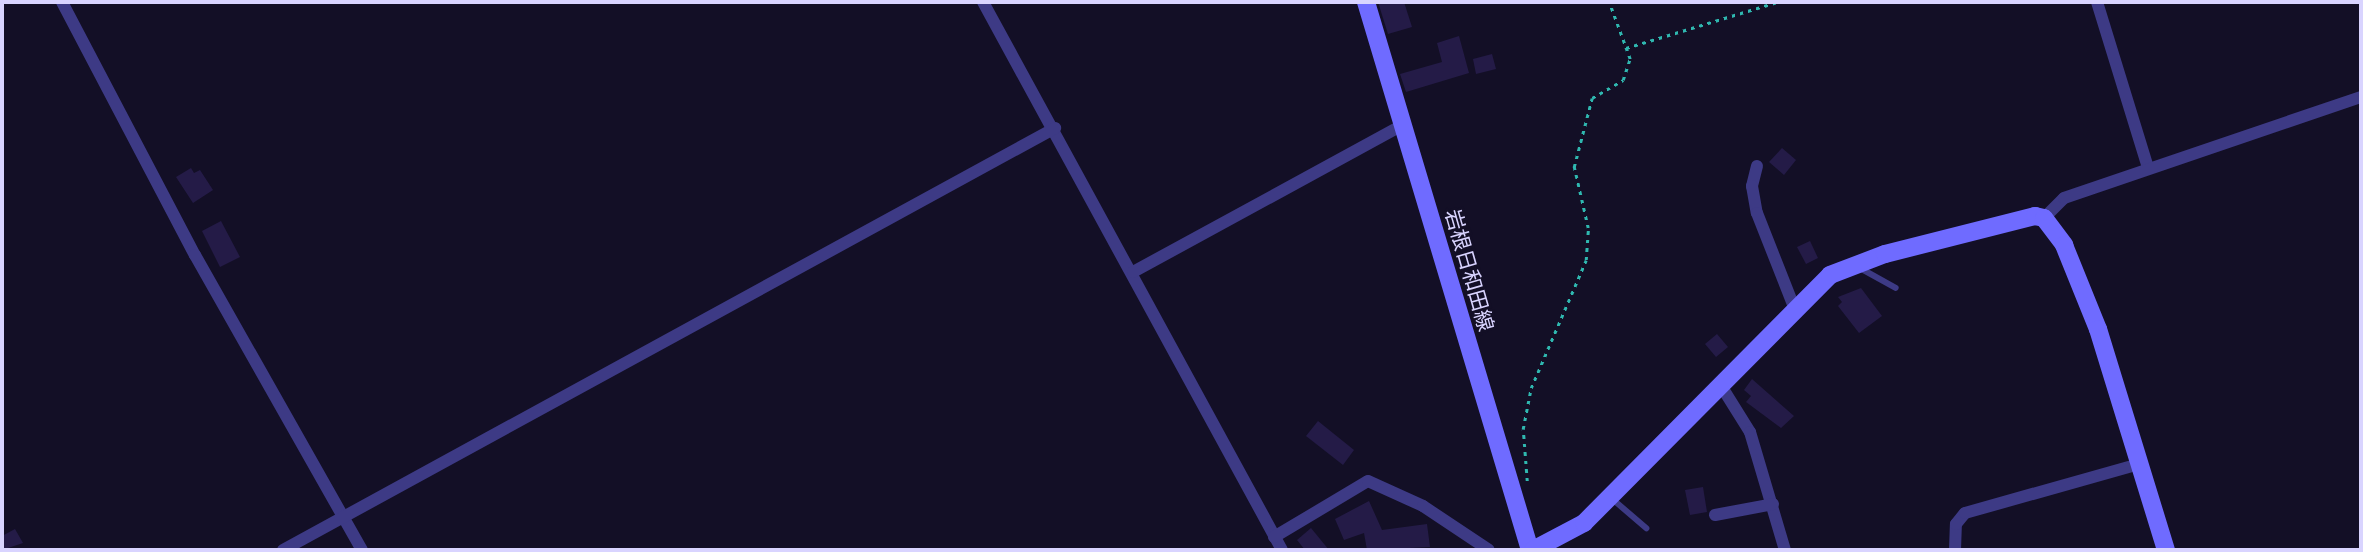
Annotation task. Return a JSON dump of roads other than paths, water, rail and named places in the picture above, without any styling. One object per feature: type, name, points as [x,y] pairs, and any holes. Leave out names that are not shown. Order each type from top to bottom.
[{"type":"street","points":[[62,2],[195,255],[362,550]]},
{"type":"street","points":[[983,2],[1055,128],[1282,550]]},
{"type":"street","name":"岩根日和田線","points":[[1366,2],[1517,508],[1532,550]]},
{"type":"street","points":[[2097,2],[2148,168]]},
{"type":"street","points":[[1532,550],[1556,543],[1610,497],[1794,307],[1830,275],[1853,265],[1981,228],[2044,218],[2064,198],[2361,97]]},
{"type":"street","points":[[1133,272],[1403,125]]},
{"type":"street","points":[[283,550],[1055,128]]},
{"type":"street","points":[[1757,166],[1752,186],[1757,213],[1794,307]]},
{"type":"street","points":[[2044,218],[2064,245],[2098,329],[2166,550]]},
{"type":"street","points":[[1720,384],[1746,424],[1773,504],[1785,550]]},
{"type":"street","points":[[1955,550],[1956,524],[1965,513],[2138,464]]},
{"type":"street","points":[[1274,537],[1368,481],[1423,506],[1489,550]]},
{"type":"street","points":[[1715,515],[1773,504]]},
{"type":"lane","points":[[1853,265],[1896,288]]},
{"type":"lane","points":[[1610,497],[1646,528]]}]
